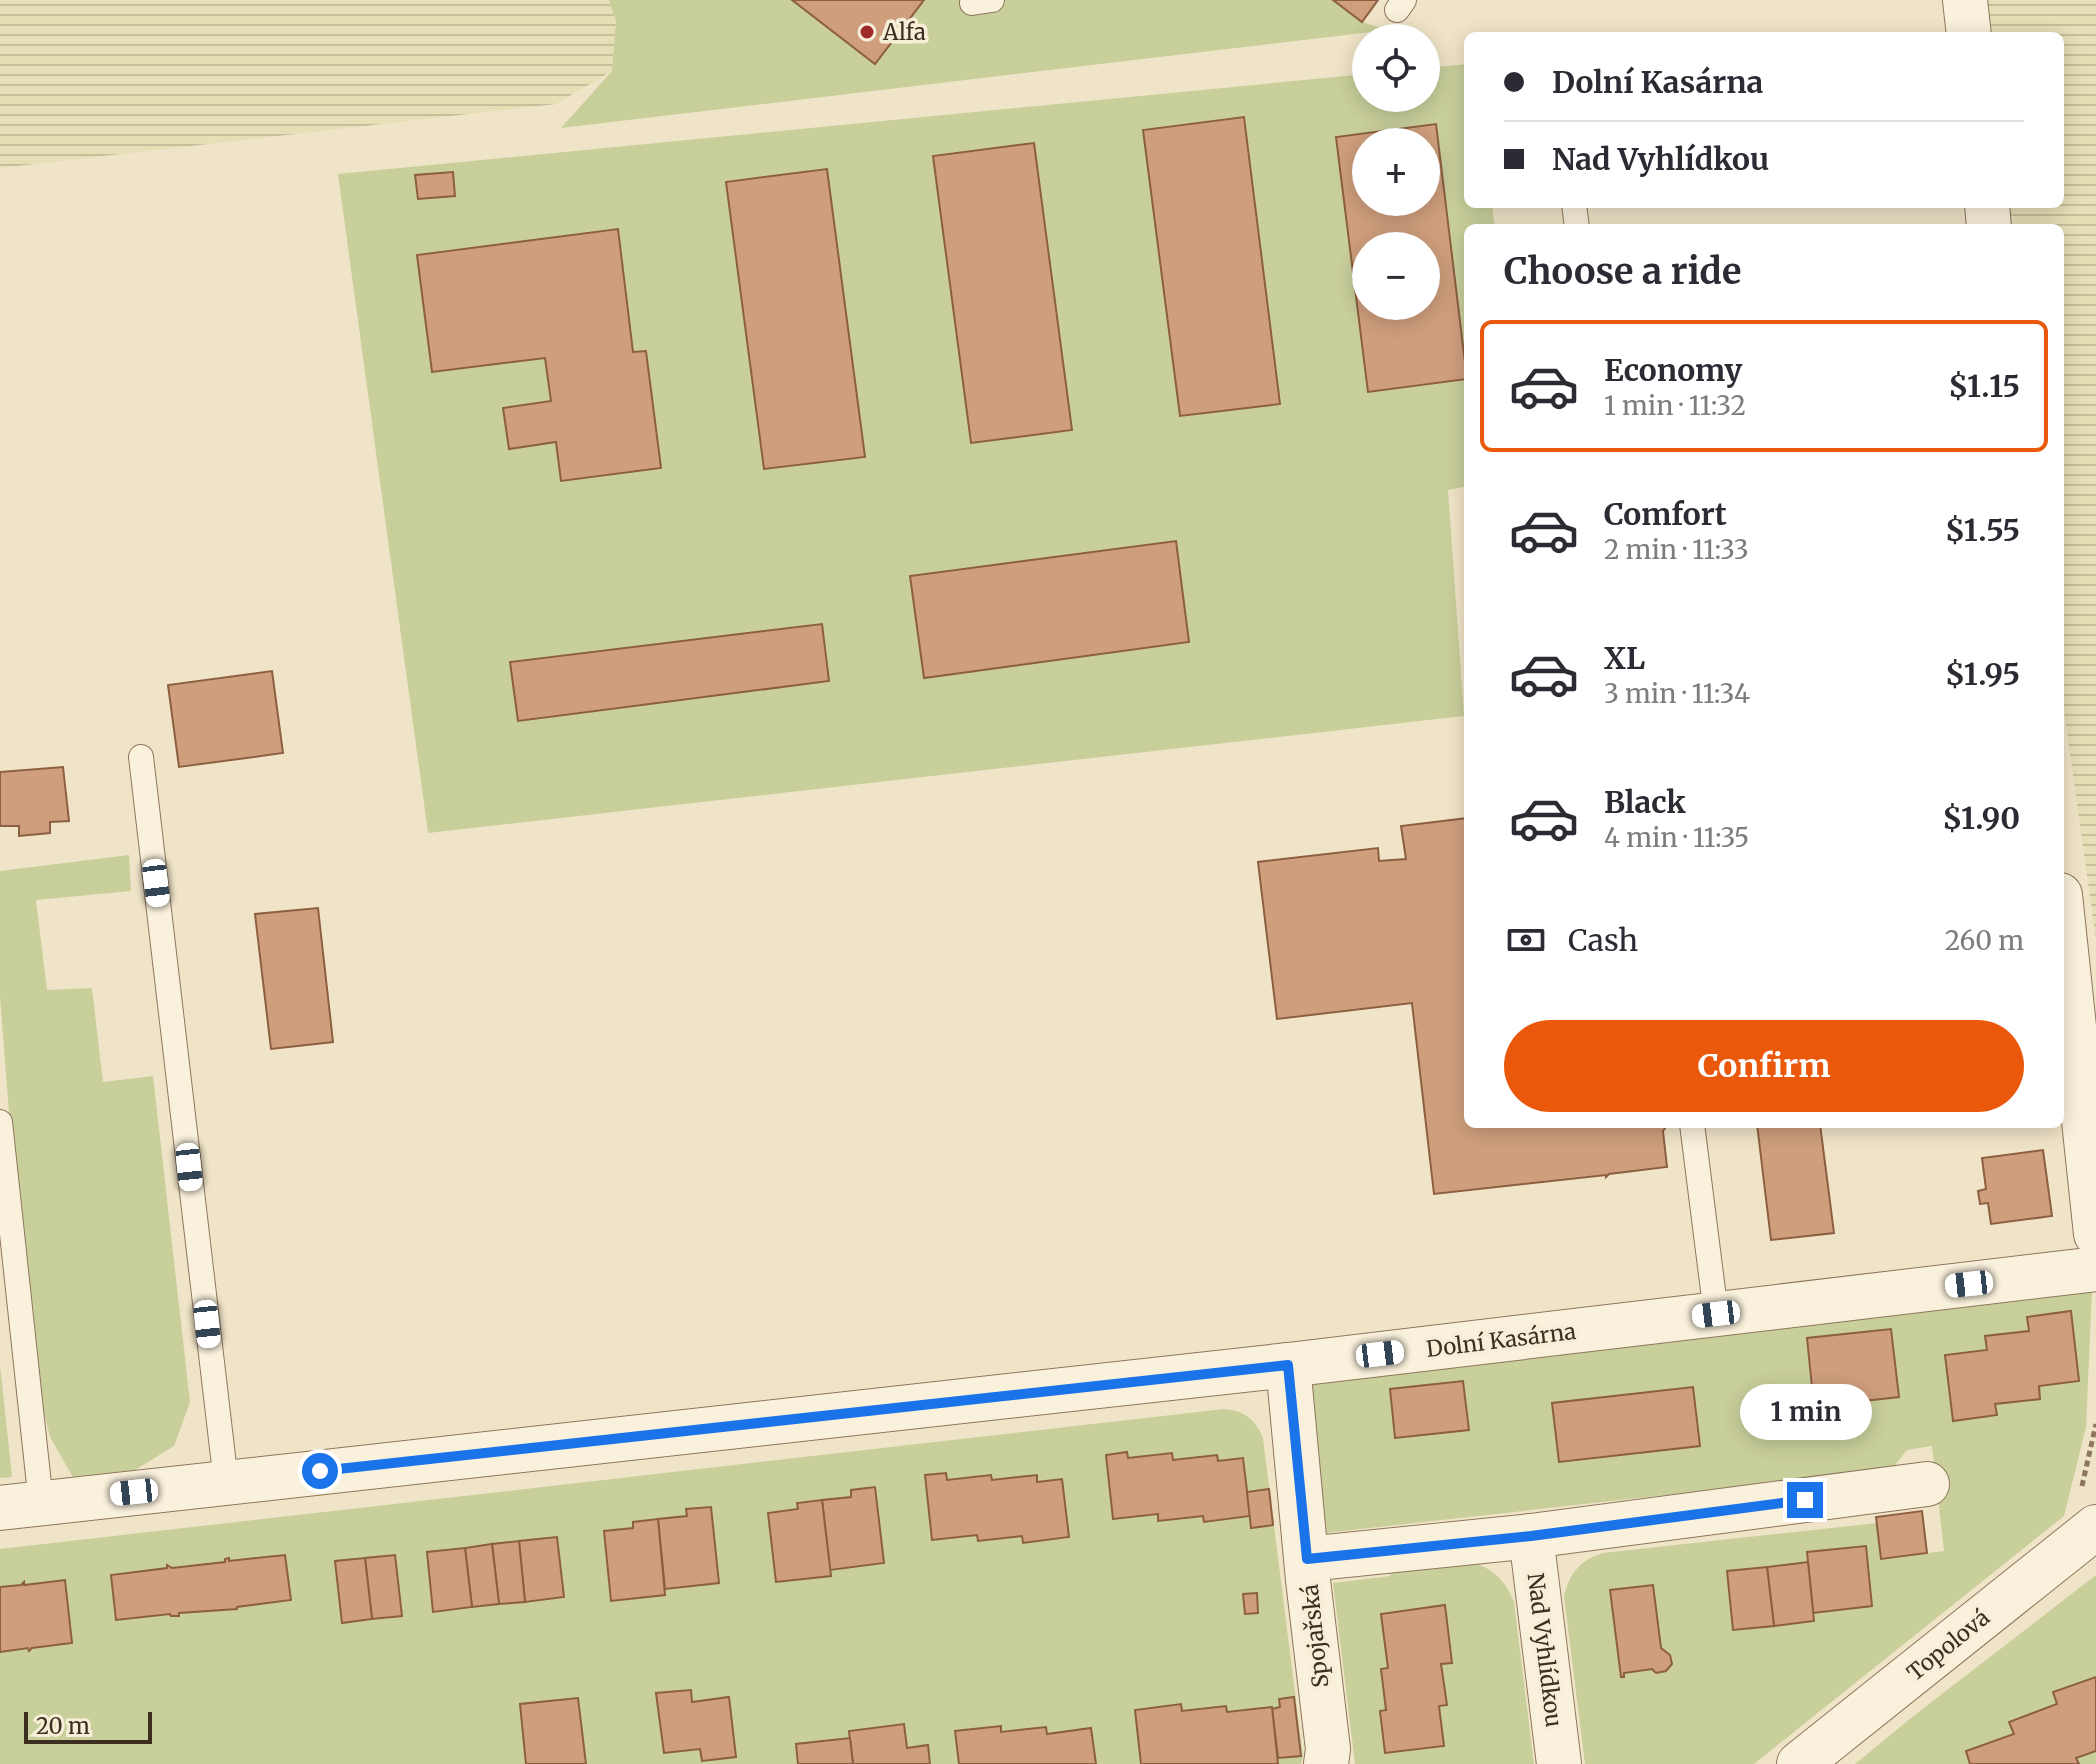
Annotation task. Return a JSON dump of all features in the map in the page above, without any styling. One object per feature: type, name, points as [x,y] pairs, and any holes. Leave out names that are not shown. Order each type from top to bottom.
[{"type":"street","points":[[1965,0],[1969,32]]},
{"type":"street","points":[[2064,933],[2096,1234]]},
{"type":"street","name":"Dolní Kasárna","points":[[21,1505],[1288,1365],[2096,1269]]},
{"type":"street","name":"Spojařská","points":[[1288,1365],[1328,1749],[1326,1764]]},
{"type":"street","points":[[1307,1559],[1531,1536],[1927,1484]]},
{"type":"street","name":"Topolová","points":[[1799,1764],[2088,1512]]},
{"type":"street","name":"Nad Vyhlídkou","points":[[1531,1536],[1559,1764]]},
{"type":"lane","points":[[141,757],[226,1482]]},
{"type":"lane","points":[[0,1122],[21,1505]]},
{"type":"lane","points":[[1693,1128],[1716,1314]]},
{"type":"path","points":[[2088,1512],[2096,1424]]},
{"type":"shaded area","points":[[0,0],[609,0],[616,21],[612,71],[556,104],[0,168]]},
{"type":"shaded area","points":[[1984,0],[2096,0],[2096,940],[2064,711],[2064,224],[2008,224],[2006,208],[2064,208],[2064,32],[1988,32]]},
{"type":"green space","points":[[609,0],[1333,0],[1368,24],[1352,24],[1352,34],[561,128],[612,71],[616,21]]},
{"type":"green space","points":[[1464,64],[1464,208],[1492,208],[1494,224],[1464,224],[1464,487],[1448,490],[1464,716],[428,833],[338,174],[1352,75],[1352,112],[1440,112],[1440,67]]},
{"type":"green space","points":[[129,855],[131,891],[36,900],[47,990],[92,988],[103,1082],[153,1076],[190,1402],[174,1446],[132,1472],[75,1481],[50,1437],[39,1392],[18,1228],[0,997],[0,871]]},
{"type":"green space","points":[[2092,1290],[2086,1427],[2064,1516],[1754,1764],[1585,1764],[1564,1596],[1569,1581],[1588,1559],[1603,1553],[1877,1523],[1881,1559],[1944,1551],[1932,1446],[1907,1450],[1891,1470],[1325,1533],[1307,1379]]},
{"type":"green space","points":[[0,1365],[12,1477],[0,1478]]},
{"type":"green space","points":[[1224,1409],[1248,1417],[1263,1438],[1303,1756],[1301,1764],[0,1764],[0,1549]]},
{"type":"green space","points":[[1467,1560],[1496,1575],[1514,1602],[1534,1764],[1355,1764],[1333,1583],[1390,1576],[1390,1568]]},
{"type":"green space","points":[[2096,1575],[2096,1764],[1855,1764],[1916,1714]]},
{"type":"building","name":"Alfa","points":[[792,0],[924,0],[875,64]]},
{"type":"building","points":[[1333,0],[1378,0],[1362,22]]},
{"type":"building","points":[[1244,117],[1280,404],[1180,416],[1143,130]]},
{"type":"building","points":[[1436,124],[1436,128],[1405,128]]},
{"type":"building","points":[[1352,135],[1352,216],[1440,216],[1440,157],[1464,354],[1464,379],[1368,392],[1359,320],[1440,320],[1440,232],[1352,232],[1352,264],[1336,137]]},
{"type":"building","points":[[1034,143],[1072,430],[971,443],[933,156]]},
{"type":"building","points":[[827,169],[865,457],[764,469],[726,182]]},
{"type":"building","points":[[453,172],[455,196],[418,199],[415,175]]},
{"type":"building","points":[[618,229],[633,352],[646,351],[661,468],[561,481],[556,442],[509,449],[503,408],[551,401],[545,358],[432,372],[417,255]]},
{"type":"building","points":[[1176,541],[1189,642],[924,678],[910,576]]},
{"type":"building","points":[[822,624],[829,681],[518,721],[510,662]]},
{"type":"building","points":[[272,671],[283,753],[179,767],[168,685]]},
{"type":"building","points":[[63,767],[69,821],[50,822],[50,833],[19,836],[19,826],[0,826],[0,772]]},
{"type":"building","points":[[1464,818],[1464,1128],[1665,1128],[1667,1167],[1609,1174],[1606,1177],[1434,1194],[1412,1003],[1277,1019],[1258,862],[1378,848],[1379,861],[1406,859],[1401,826]]},
{"type":"building","points":[[318,908],[333,1042],[271,1049],[255,914]]},
{"type":"building","points":[[1757,1128],[1821,1128],[1834,1233],[1771,1240]]},
{"type":"building","points":[[2043,1150],[2052,1216],[1991,1224],[1988,1203],[1980,1204],[1978,1191],[1986,1189],[1982,1158]]},
{"type":"building","points":[[2071,1311],[2079,1381],[2039,1386],[2040,1399],[1995,1404],[1997,1415],[1953,1421],[1945,1355],[1987,1350],[1985,1336],[2029,1331],[2027,1317]]},
{"type":"building","points":[[1891,1329],[1899,1397],[1837,1404],[1835,1385],[1812,1387],[1807,1338]]},
{"type":"building","points":[[1463,1381],[1469,1430],[1395,1438],[1390,1389]]},
{"type":"building","points":[[1693,1387],[1700,1446],[1559,1462],[1552,1403]]},
{"type":"building","points":[[1127,1452],[1128,1458],[1172,1453],[1173,1460],[1217,1455],[1218,1461],[1243,1458],[1250,1516],[1204,1522],[1203,1516],[1158,1521],[1158,1514],[1113,1519],[1106,1455]]},
{"type":"building","points":[[946,1473],[947,1480],[991,1475],[992,1480],[1037,1475],[1037,1482],[1062,1479],[1069,1537],[1023,1543],[1022,1536],[978,1541],[977,1535],[932,1540],[925,1475]]},
{"type":"building","points":[[875,1487],[884,1563],[830,1570],[822,1500],[851,1497],[851,1490]]},
{"type":"building","points":[[1269,1489],[1273,1525],[1251,1528],[1247,1492]]},
{"type":"building","points":[[822,1500],[831,1576],[776,1582],[768,1513],[798,1509],[797,1503]]},
{"type":"building","points":[[711,1507],[719,1583],[665,1589],[658,1519],[687,1516],[686,1509]]},
{"type":"building","points":[[1922,1511],[1927,1553],[1881,1559],[1876,1517]]},
{"type":"building","points":[[658,1519],[665,1595],[611,1601],[604,1531],[633,1528],[633,1522]]},
{"type":"building","points":[[557,1537],[564,1597],[525,1602],[519,1541]]},
{"type":"building","points":[[519,1541],[525,1602],[499,1604],[492,1544]]},
{"type":"building","points":[[492,1544],[499,1604],[472,1607],[465,1548]]},
{"type":"building","points":[[1866,1546],[1872,1606],[1813,1613],[1807,1552]]},
{"type":"building","points":[[465,1548],[472,1607],[433,1612],[427,1552]]},
{"type":"building","points":[[285,1555],[291,1600],[237,1609],[179,1613],[179,1616],[170,1614],[116,1620],[111,1575],[167,1568],[167,1565],[172,1568],[225,1562],[229,1558],[229,1561]]},
{"type":"building","points":[[395,1555],[402,1616],[372,1619],[365,1558]]},
{"type":"building","points":[[365,1558],[372,1619],[342,1623],[335,1561]]},
{"type":"building","points":[[1808,1562],[1814,1621],[1774,1626],[1767,1567]]},
{"type":"building","points":[[1767,1567],[1774,1626],[1733,1630],[1727,1571]]},
{"type":"building","points":[[65,1580],[72,1643],[32,1648],[29,1651],[28,1648],[0,1652],[0,1587],[24,1582],[24,1585]]},
{"type":"building","points":[[1653,1585],[1661,1648],[1670,1655],[1672,1664],[1666,1671],[1656,1673],[1652,1669],[1624,1673],[1621,1677],[1610,1590]]},
{"type":"building","points":[[1257,1593],[1258,1613],[1245,1614],[1243,1594]]},
{"type":"building","points":[[1445,1605],[1452,1663],[1441,1664],[1447,1705],[1439,1706],[1444,1746],[1385,1753],[1380,1711],[1386,1710],[1381,1669],[1388,1668],[1381,1614]]},
{"type":"building","points":[[2096,1677],[2096,1751],[2076,1758],[2079,1764],[1970,1764],[1966,1751],[2014,1734],[2009,1722],[2057,1704],[2053,1692]]},
{"type":"building","points":[[691,1690],[692,1702],[729,1697],[736,1757],[702,1761],[700,1749],[664,1753],[656,1693]]},
{"type":"building","points":[[1294,1697],[1301,1756],[1278,1758],[1272,1709],[1280,1707],[1279,1699]]},
{"type":"building","points":[[578,1698],[586,1764],[526,1764],[520,1704]]},
{"type":"building","points":[[1181,1704],[1182,1711],[1226,1706],[1227,1712],[1272,1707],[1278,1764],[1141,1764],[1135,1710]]},
{"type":"building","points":[[904,1724],[907,1748],[928,1745],[930,1764],[853,1764],[849,1731]]},
{"type":"building","points":[[1001,1726],[1001,1732],[1046,1727],[1047,1734],[1091,1728],[1096,1764],[959,1764],[955,1731]]},
{"type":"building","points":[[850,1738],[853,1764],[798,1764],[796,1744]]},
{"type":"place","name":"Alfa","points":[[867,32]]},
{"type":"route","points":[[320,1471],[1288,1365],[1307,1559],[1531,1536],[1805,1500]]}]
